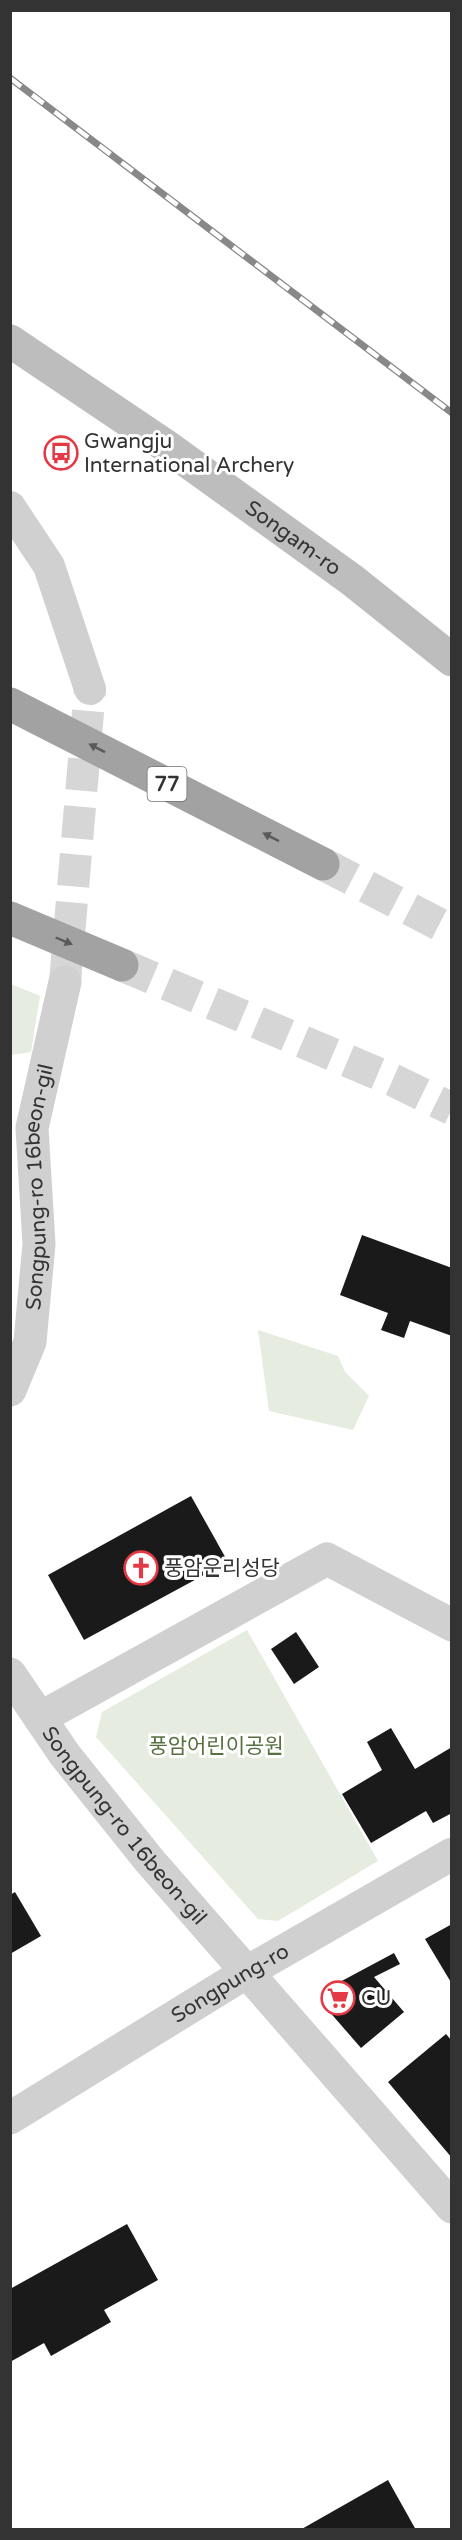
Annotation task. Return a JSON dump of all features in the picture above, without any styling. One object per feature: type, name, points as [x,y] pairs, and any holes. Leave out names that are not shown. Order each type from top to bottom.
[{"type":"highway","name":"77","points":[[10,704],[323,864]]},
{"type":"highway","points":[[10,918],[122,965]]},
{"type":"main road","name":"Songam-ro","points":[[10,341],[166,446],[324,560],[452,660]]},
{"type":"street","points":[[10,507],[49,566],[90,689]]},
{"type":"street","name":"Songpung-ro 16beon-gil","points":[[10,1390],[30,1342],[39,1244],[32,1128],[65,982]]},
{"type":"street","points":[[40,1718],[327,1559],[452,1625]]},
{"type":"street","name":"Songpung-ro 16beon-gil","points":[[10,1674],[65,1755],[150,1860],[452,2208]]},
{"type":"street","name":"Songpung-ro","points":[[10,2118],[247,1972],[452,1854]]},
{"type":"green space","points":[[11,984],[40,996],[31,1052],[11,1055]]},
{"type":"green space","points":[[258,1330],[338,1356],[345,1372],[369,1396],[353,1430],[269,1411]]},
{"type":"green space","name":"풍암어린이공원","points":[[247,1630],[378,1861],[278,1921],[258,1919],[96,1737],[102,1712]]},
{"type":"building","points":[[362,1235],[452,1268],[452,1336],[410,1321],[404,1338],[381,1330],[388,1313],[340,1295]]},
{"type":"building","points":[[191,1496],[228,1562],[84,1640],[48,1575]]},
{"type":"building","points":[[296,1632],[319,1667],[294,1684],[271,1649]]},
{"type":"building","points":[[391,1728],[415,1769],[452,1747],[452,1813],[433,1823],[426,1811],[371,1843],[342,1794],[382,1770],[367,1742]]},
{"type":"building","points":[[15,1892],[41,1936],[10,1954],[10,1895]]},
{"type":"building","points":[[452,1924],[452,1984],[425,1939]]},
{"type":"building","points":[[394,1953],[400,1964],[374,1977],[404,2012],[361,2048],[321,2002],[323,1991]]},
{"type":"building","points":[[446,2034],[452,2041],[452,2158],[388,2082]]},
{"type":"building","points":[[127,2224],[158,2280],[104,2310],[111,2322],[51,2356],[44,2343],[10,2362],[10,2289]]},
{"type":"building","points":[[388,2480],[416,2530],[300,2530]]},
{"type":"tunnel","points":[[65,982],[90,689]]},
{"type":"tunnel","points":[[323,864],[452,931]]},
{"type":"tunnel","points":[[122,965],[393,1080],[452,1109]]},
{"type":"railway","points":[[10,78],[452,413]]},
{"type":"place","name":"Gwangju International Archery","points":[[61,453]]},
{"type":"place","name":"풍암운리성당","points":[[141,1568]]},
{"type":"place","name":"CU","points":[[338,1998]]}]
